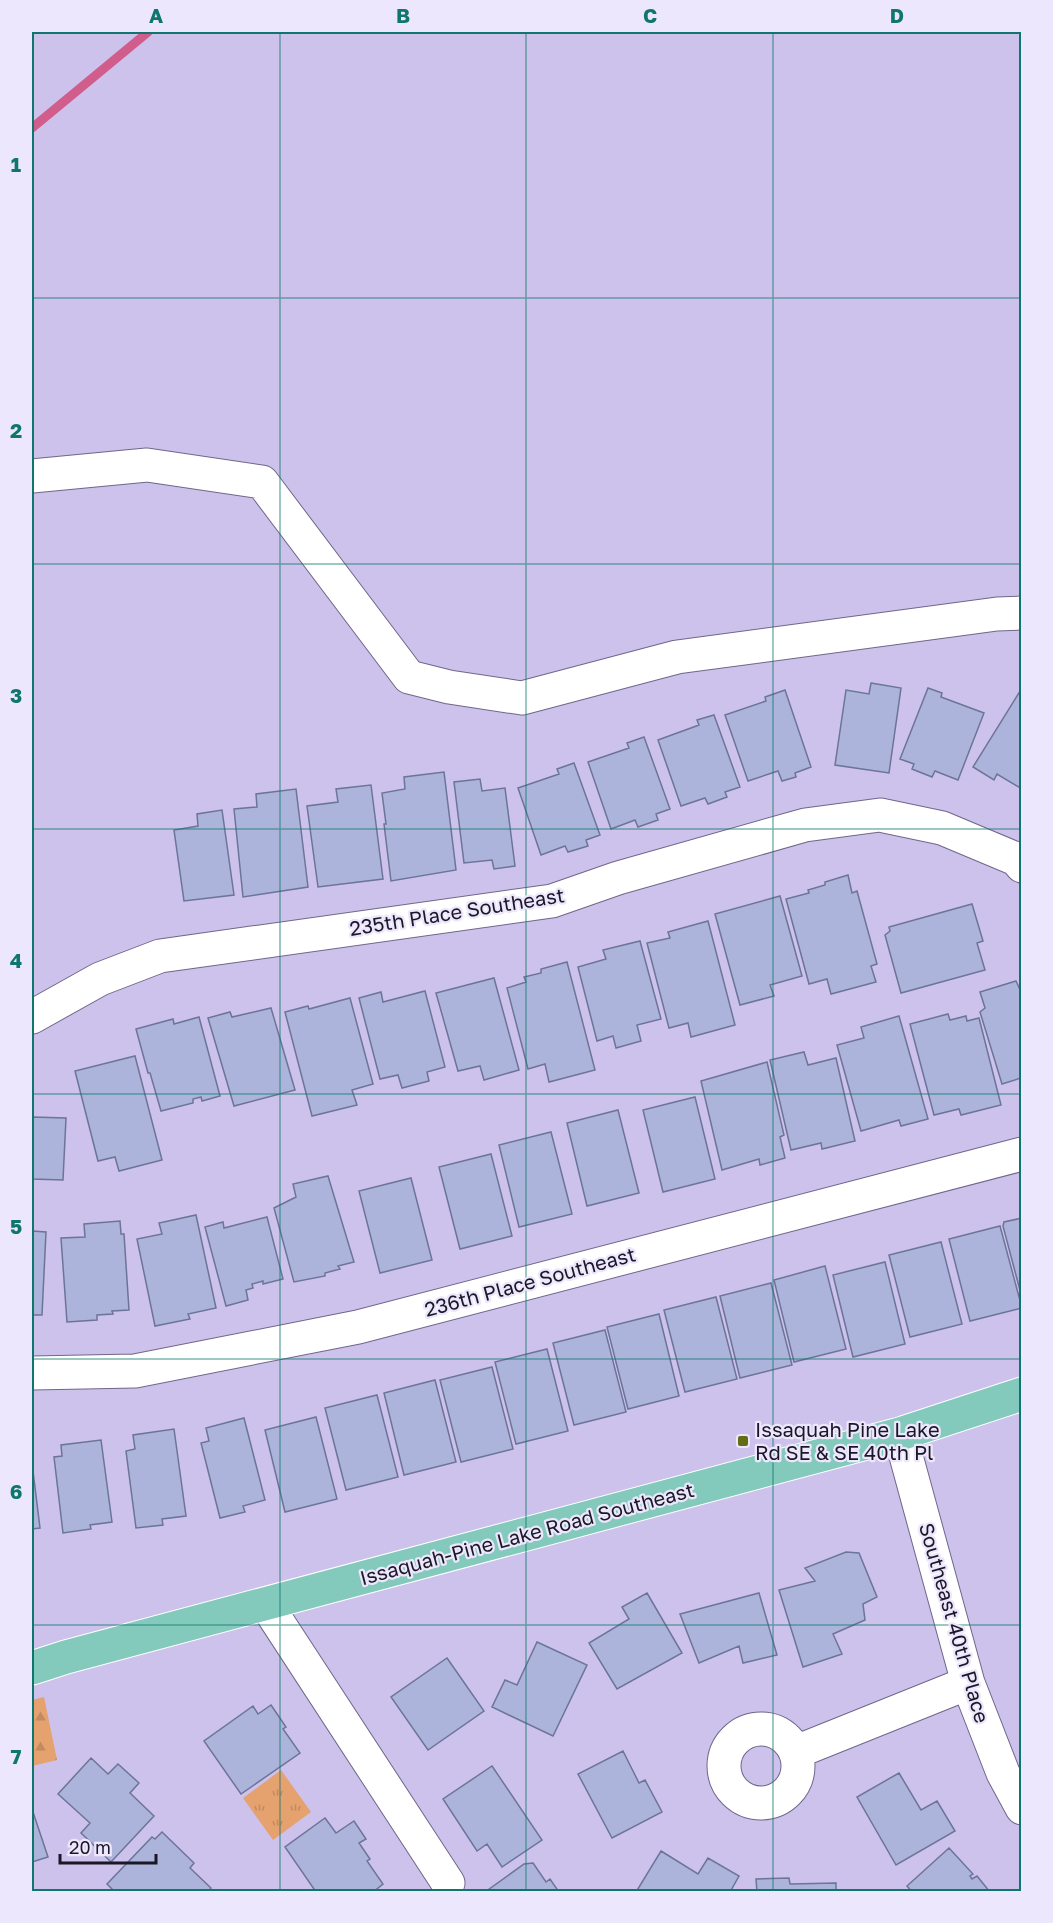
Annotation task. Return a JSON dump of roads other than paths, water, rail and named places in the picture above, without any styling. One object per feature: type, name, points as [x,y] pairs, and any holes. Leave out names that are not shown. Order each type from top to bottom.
[{"type":"main road","name":"Issaquah-Pine Lake Road Southeast","points":[[32,1668],[900,1434],[1022,1394]]},
{"type":"street","points":[[32,476],[147,465],[262,482],[409,677],[448,687],[522,699],[677,657],[997,614],[1022,613]]},
{"type":"street","name":"235th Place Southeast","points":[[32,1017],[100,979],[160,956],[552,901],[618,878],[805,825],[880,815],[942,828],[1016,859],[1022,866]]},
{"type":"street","name":"236th Place Southeast","points":[[32,1373],[135,1371],[358,1327],[1022,1154]]},
{"type":"street","name":"Southeast 40th Place","points":[[900,1434],[968,1683],[1003,1773],[1022,1808]]},
{"type":"street","points":[[266,1604],[448,1883]]},
{"type":"street","points":[[796,1752],[968,1683]]},
{"type":"waterway","points":[[32,128],[148,32]]},
{"type":"place","name":"Issaquah Pine Lake Rd SE & SE 40th Pl","points":[[743,1441]]}]
